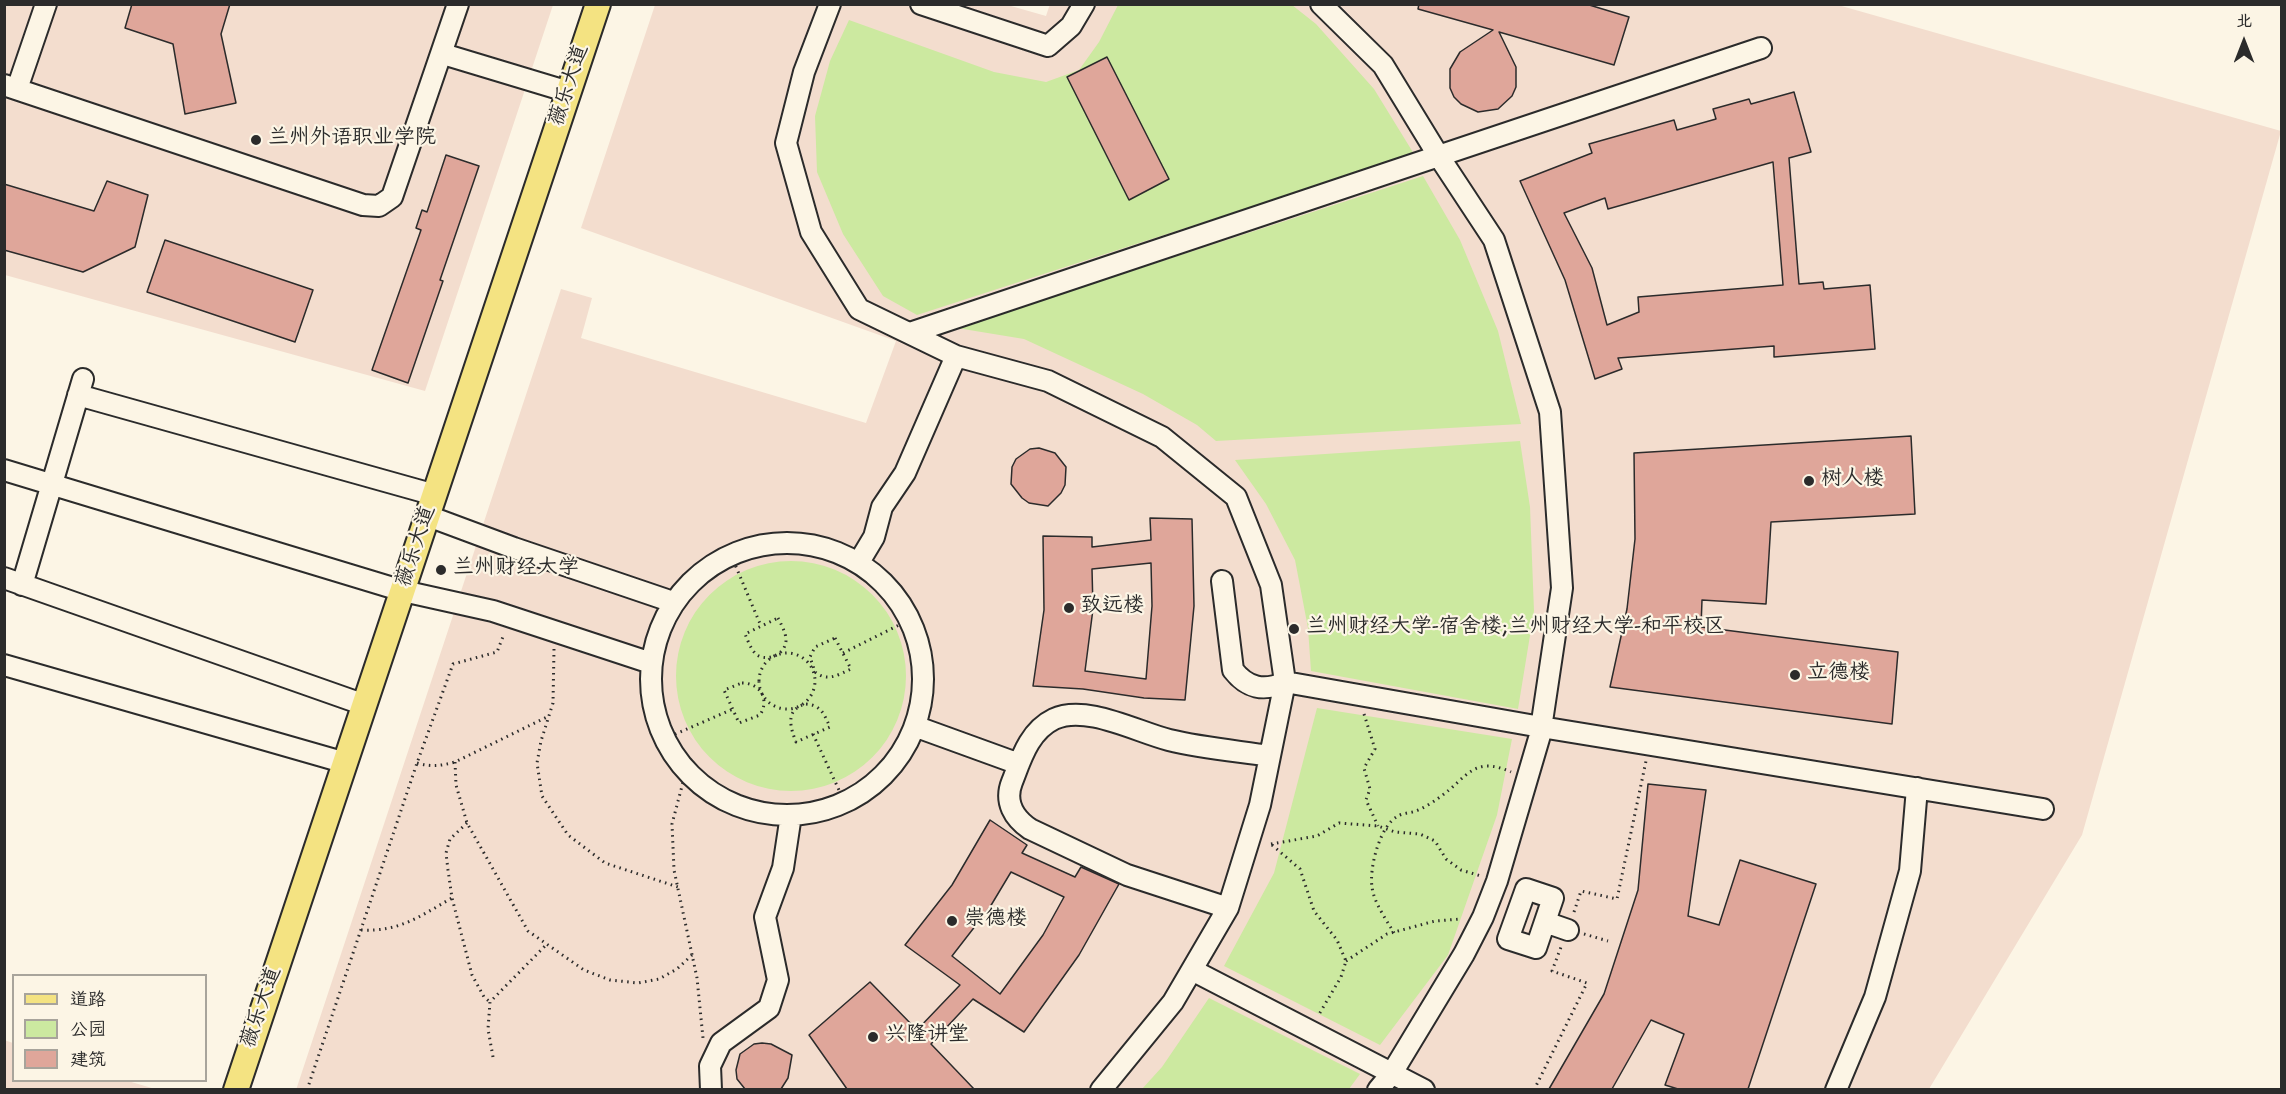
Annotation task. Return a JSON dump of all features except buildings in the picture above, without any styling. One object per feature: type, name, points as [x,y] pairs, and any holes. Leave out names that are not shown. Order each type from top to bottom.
[{"type":"main road","name":"薇乐大道","points":[[236,1089],[598,4]]},
{"type":"street","points":[[46,4],[11,87],[363,205],[379,206],[392,198],[443,54],[458,4]]},
{"type":"street","points":[[830,4],[804,72],[786,143],[811,232],[859,309],[956,356],[1048,381],[1162,437],[1236,496],[1271,585],[1284,682],[1260,806],[1228,909],[1173,1002],[1101,1089]]},
{"type":"street","points":[[921,4],[1048,46],[1071,26],[1084,4]]},
{"type":"street","points":[[1321,4],[1383,65],[1494,240],[1550,412],[1562,588],[1541,727],[1497,880],[1486,910],[1464,954],[1392,1073],[1378,1089]]},
{"type":"street","points":[[910,333],[1761,48]]},
{"type":"street","points":[[443,54],[569,92]]},
{"type":"street","points":[[859,562],[874,537],[882,507],[905,473],[956,356]]},
{"type":"street","points":[[365,705],[13,581],[52,484],[80,387],[431,506],[514,548],[673,602]]},
{"type":"street","points":[[4,470],[403,591],[493,611],[651,663]]},
{"type":"street","points":[[803,544],[832,550],[859,562],[889,587],[910,619],[918,637],[924,675],[917,727],[905,750],[880,780],[845,803],[810,814],[791,815],[752,811],[734,805],[700,784],[686,771],[664,739],[652,702],[651,663],[661,626],[673,602],[710,566],[731,555],[764,545],[803,544]]},
{"type":"street","points":[[1222,581],[1233,670],[1250,686],[1274,687],[1284,682],[1541,727],[2043,809]]},
{"type":"street","points":[[4,665],[346,763]]},
{"type":"street","points":[[1228,909],[1127,875],[1024,825],[1012,812],[1009,789],[1030,739],[1041,727],[1070,714],[1086,715],[1171,740],[1270,756]]},
{"type":"street","points":[[917,727],[1019,764]]},
{"type":"street","points":[[1836,1089],[1875,997],[1910,871],[1917,788]]},
{"type":"street","points":[[711,1089],[710,1065],[721,1043],[768,1008],[778,980],[765,918],[783,868],[791,815]]},
{"type":"street","points":[[1526,889],[1553,898],[1536,948],[1509,939],[1518,913],[1526,889]]},
{"type":"street","points":[[1486,910],[1518,913]]},
{"type":"street","points":[[1545,922],[1568,930]]},
{"type":"street","points":[[1192,970],[1424,1089]]},
{"type":"path","points":[[731,555],[761,626]]},
{"type":"path","points":[[307,1089],[417,763],[453,664],[497,652],[510,617]]},
{"type":"path","points":[[775,655],[759,656],[754,652],[745,634],[778,618],[786,640],[783,650],[775,655],[763,667],[760,676],[762,693],[765,704],[760,714],[740,723],[724,690],[748,683],[759,688],[762,693],[774,705],[791,708],[800,705],[807,701],[815,685],[813,668],[810,663],[812,652],[820,644],[835,638],[851,669],[828,678],[819,676],[813,668],[808,661],[792,653],[775,655]]},
{"type":"path","points":[[843,653],[910,619]]},
{"type":"path","points":[[555,631],[553,703],[541,741],[537,763],[542,796],[568,835],[605,863],[678,887]]},
{"type":"path","points":[[1357,694],[1375,749],[1364,768],[1370,789],[1366,800],[1378,826]]},
{"type":"path","points":[[812,704],[823,711],[830,727],[796,742],[790,721],[800,705],[812,704]]},
{"type":"path","points":[[664,739],[733,709]]},
{"type":"path","points":[[417,763],[442,766],[455,762],[549,716]]},
{"type":"path","points":[[813,734],[845,803]]},
{"type":"path","points":[[1638,797],[1650,745]]},
{"type":"path","points":[[455,762],[456,785],[467,823],[528,931],[584,970],[610,980],[638,983],[659,979],[677,969],[692,955]]},
{"type":"path","points":[[1394,933],[1379,907],[1372,888],[1372,871],[1384,830],[1397,816],[1418,810],[1441,796],[1462,777],[1484,765],[1497,766],[1527,778]]},
{"type":"path","points":[[686,771],[672,824],[674,870],[697,978],[703,1039],[710,1065]]},
{"type":"path","points":[[467,823],[450,839],[446,853],[452,898],[472,975],[484,997],[490,1002]]},
{"type":"path","points":[[1271,844],[1317,836],[1339,823],[1378,826],[1384,830],[1420,834],[1435,841],[1446,859],[1461,870],[1497,880]]},
{"type":"path","points":[[1253,828],[1300,869],[1314,911],[1337,940],[1346,961]]},
{"type":"path","points":[[361,930],[382,931],[407,923],[452,898]]},
{"type":"path","points":[[1308,1029],[1341,977],[1346,961],[1388,934],[1486,910]]},
{"type":"path","points":[[1568,930],[1608,941]]},
{"type":"path","points":[[493,1057],[488,1029],[490,1002],[547,944]]},
{"type":"path","points":[[1534,1089],[1539,1080]]},
{"type":"shaded area","name":"兰州财经大学-宿舍楼;兰州财经大学-和平校区","points":[[1004,4],[1046,16],[1050,4],[1838,5],[2281,131],[2082,835],[1929,1089],[296,1090],[561,289],[592,298],[581,338],[866,423],[896,341],[581,228],[655,5]]},
{"type":"shaded area","name":"兰州外语职业学院","points":[[4,5],[553,5],[425,391],[5,275]]},
{"type":"shaded area","points":[[4,1040],[12,1043],[12,1082],[131,1082],[155,1089],[5,1089]]},
{"type":"green space","points":[[1118,5],[1292,5],[1316,24],[1374,89],[1414,154],[917,315],[883,296],[843,234],[817,172],[815,116],[830,61],[849,20],[994,72],[1046,82],[1079,70],[1099,42]]},
{"type":"green space","points":[[1423,176],[1460,240],[1498,331],[1521,424],[1216,441],[1197,425],[1143,394],[1024,339],[957,328]]},
{"type":"green space","points":[[1520,441],[1530,507],[1534,611],[1518,709],[1311,671],[1308,628],[1295,560],[1266,504],[1235,460]]},
{"type":"green space","points":[[780,561],[802,561],[835,569],[855,580],[873,594],[887,612],[898,632],[904,653],[906,676],[904,699],[898,720],[887,740],[873,758],[855,772],[835,783],[802,791],[780,791],[747,783],[727,772],[709,758],[695,740],[684,720],[676,687],[676,665],[684,632],[695,612],[709,594],[727,580],[747,569]]},
{"type":"green space","points":[[1317,708],[1512,739],[1497,815],[1448,955],[1380,1045],[1224,966],[1274,873]]},
{"type":"green space","points":[[1209,998],[1360,1074],[1349,1089],[1142,1089],[1162,1067]]},
{"type":"place","name":"兰州外语职业学院","points":[[256,140]]},
{"type":"place","name":"树人楼","points":[[1809,481]]},
{"type":"place","name":"兰州财经大学","points":[[441,570]]},
{"type":"place","name":"致远楼","points":[[1069,608]]},
{"type":"place","name":"兰州财经大学-宿舍楼;兰州财经大学-和平校区","points":[[1294,629]]},
{"type":"place","name":"立德楼","points":[[1795,675]]},
{"type":"place","name":"崇德楼","points":[[952,921]]},
{"type":"place","name":"兴隆讲堂","points":[[873,1037]]}]
